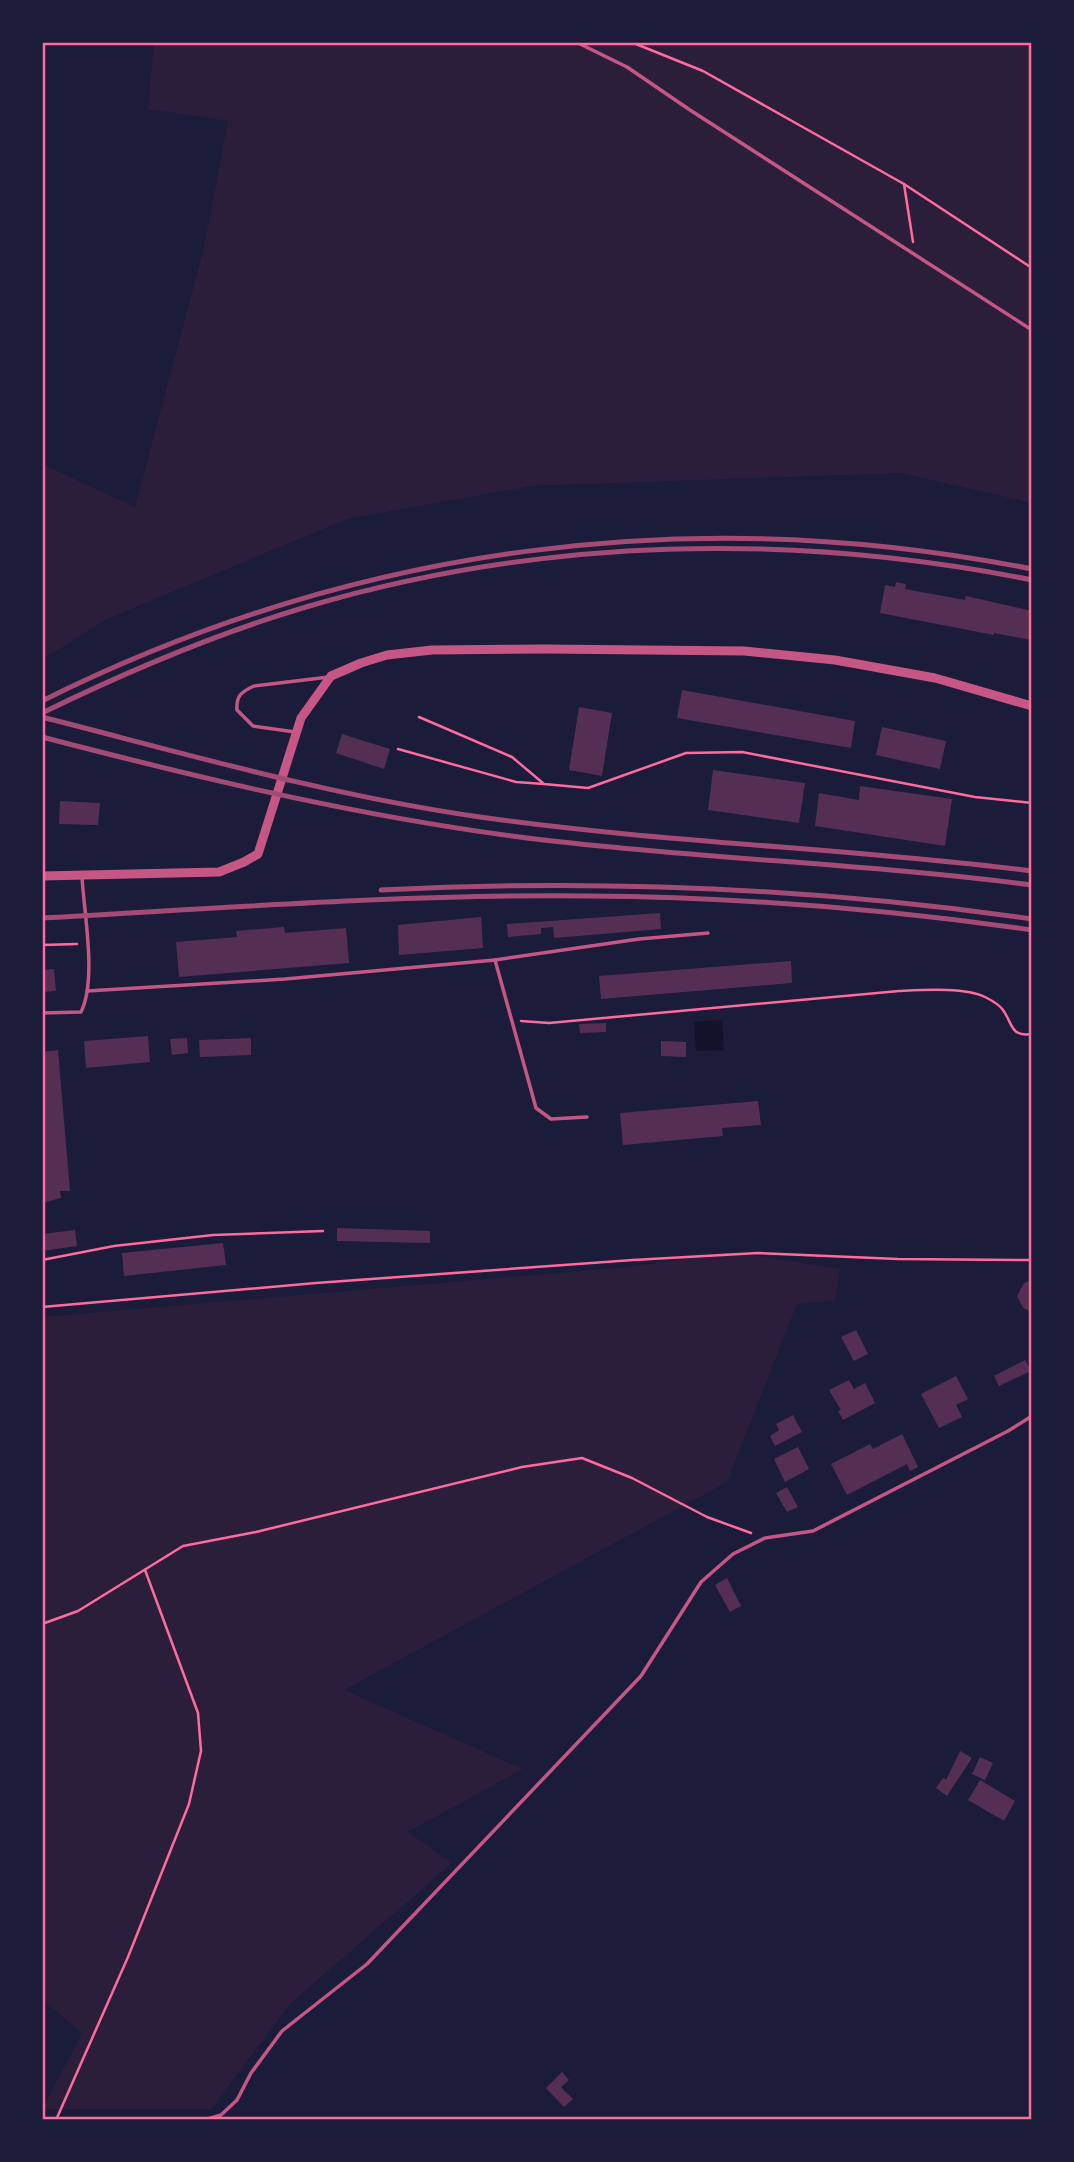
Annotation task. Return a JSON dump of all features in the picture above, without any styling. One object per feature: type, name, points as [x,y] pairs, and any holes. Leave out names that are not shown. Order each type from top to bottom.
[{"type":"street","points":[[42,876],[219,872],[257,854],[301,718],[331,677],[387,655],[432,650],[744,651],[835,660],[935,678],[1032,706]]},
{"type":"lane","points":[[576,42],[627,67],[1032,330]]},
{"type":"lane","points":[[297,732],[253,726],[237,710],[237,699],[242,691],[254,686],[331,677]]},
{"type":"lane","points":[[42,1013],[81,1012],[86,1002],[88,944],[82,875]]},
{"type":"lane","points":[[87,990],[285,979],[495,960],[639,939],[708,933]]},
{"type":"lane","points":[[495,960],[536,1108],[551,1119],[587,1117]]},
{"type":"lane","points":[[204,2120],[221,2116],[237,2100],[251,2073],[282,2032],[367,1964],[509,1817],[641,1676],[702,1582],[733,1555],[765,1538],[813,1531],[1008,1431],[1032,1416]]},
{"type":"path","points":[[631,42],[703,71],[904,184],[1032,268]]},
{"type":"path","points":[[904,184],[914,253]]},
{"type":"path","points":[[419,717],[512,757],[544,784]]},
{"type":"path","points":[[398,749],[516,782],[587,788],[686,753],[742,752],[975,797],[1032,803]]},
{"type":"path","points":[[42,945],[88,944]]},
{"type":"path","points":[[512,1020],[549,1023],[939,989],[982,995],[1001,1007],[1013,1031],[1021,1036],[1032,1034]]},
{"type":"path","points":[[42,1260],[114,1246],[213,1235],[323,1231]]},
{"type":"path","points":[[42,1307],[316,1283],[758,1253],[898,1259],[1032,1260]]},
{"type":"path","points":[[42,1624],[78,1611],[183,1546],[256,1532],[522,1467],[582,1458],[632,1478],[707,1517],[765,1538]]},
{"type":"path","points":[[56,2120],[128,1957],[189,1804],[201,1751],[198,1713],[145,1569]]},
{"type":"shaded area","points":[[154,42],[1032,42],[1032,503],[901,473],[531,486],[347,519],[107,619],[42,660],[42,464],[135,507],[203,251],[228,121],[148,109]]},
{"type":"shaded area","points":[[722,1020],[724,1050],[696,1051],[694,1022]]},
{"type":"shaded area","points":[[734,1252],[840,1269],[835,1301],[797,1304],[727,1482],[344,1690],[523,1769],[408,1832],[452,1863],[289,2005],[211,2109],[42,2109],[82,2034],[46,2002],[42,2011],[42,1317],[628,1267]]},
{"type":"building","points":[[896,582],[906,584],[905,589],[965,600],[966,596],[1032,611],[1032,640],[880,613],[885,585],[895,587]]},
{"type":"building","points":[[682,690],[855,721],[851,748],[677,718]]},
{"type":"building","points":[[579,707],[612,713],[602,776],[569,770]]},
{"type":"building","points":[[882,727],[946,741],[940,769],[876,755]]},
{"type":"building","points":[[342,734],[390,749],[384,769],[336,753]]},
{"type":"building","points":[[713,770],[805,783],[799,823],[708,810]]},
{"type":"building","points":[[860,786],[952,799],[945,846],[815,826],[819,793],[859,800]]},
{"type":"building","points":[[60,801],[100,803],[98,825],[59,824]]},
{"type":"building","points":[[660,913],[661,929],[554,938],[553,927],[541,928],[541,934],[508,937],[507,924]]},
{"type":"building","points":[[481,917],[483,948],[399,955],[398,925]]},
{"type":"building","points":[[284,927],[285,933],[346,928],[349,963],[179,977],[176,942],[237,937],[236,931]]},
{"type":"building","points":[[791,961],[792,983],[601,999],[599,976]]},
{"type":"building","points":[[54,969],[56,991],[42,992],[42,970]]},
{"type":"building","points":[[606,1023],[606,1032],[580,1033],[579,1024]]},
{"type":"building","points":[[148,1036],[150,1062],[86,1068],[84,1041]]},
{"type":"building","points":[[187,1038],[188,1053],[172,1055],[170,1039]]},
{"type":"building","points":[[251,1038],[251,1055],[200,1057],[199,1040]]},
{"type":"building","points":[[661,1041],[686,1042],[686,1057],[661,1056]]},
{"type":"building","points":[[58,1050],[70,1191],[60,1191],[61,1198],[42,1203],[42,1052]]},
{"type":"building","points":[[758,1101],[761,1125],[722,1128],[723,1136],[623,1145],[620,1113]]},
{"type":"building","points":[[337,1228],[430,1231],[430,1243],[337,1241]]},
{"type":"building","points":[[75,1230],[77,1246],[42,1251],[42,1234]]},
{"type":"building","points":[[223,1243],[226,1265],[124,1276],[122,1253]]},
{"type":"building","points":[[1032,1280],[1032,1312],[1023,1308],[1017,1296],[1024,1283]]},
{"type":"building","points":[[856,1330],[868,1354],[854,1361],[841,1337]]},
{"type":"building","points":[[1025,1360],[1031,1371],[999,1386],[994,1376]]},
{"type":"building","points":[[956,1376],[968,1399],[956,1405],[962,1417],[939,1428],[921,1394]]},
{"type":"building","points":[[849,1380],[854,1389],[865,1383],[875,1403],[843,1420],[838,1411],[841,1410],[829,1390]]},
{"type":"building","points":[[793,1415],[802,1432],[775,1446],[770,1436],[779,1430],[776,1424]]},
{"type":"building","points":[[902,1434],[918,1467],[910,1471],[907,1464],[847,1495],[831,1464],[870,1444],[873,1449]]},
{"type":"building","points":[[798,1447],[809,1469],[785,1482],[774,1459]]},
{"type":"building","points":[[787,1487],[798,1507],[787,1512],[776,1493]]},
{"type":"building","points":[[727,1578],[741,1606],[730,1612],[715,1585]]},
{"type":"building","points":[[960,1751],[972,1758],[947,1796],[936,1788],[943,1778],[946,1780]]},
{"type":"building","points":[[980,1757],[993,1763],[985,1780],[972,1774]]},
{"type":"building","points":[[980,1780],[1015,1801],[1004,1821],[968,1800]]},
{"type":"building","points":[[562,2072],[569,2080],[561,2087],[573,2099],[564,2107],[546,2088]]},
{"type":"railway","points":[[42,701],[160,648],[280,605],[402,573],[526,551],[651,540],[777,539],[904,549],[1032,569]]},
{"type":"railway","points":[[42,713],[172,654],[238,629],[306,607],[395,584],[485,566],[576,555],[668,549],[759,549],[850,554],[942,565],[1032,580]]},
{"type":"railway","points":[[42,717],[314,786],[480,817],[618,833],[1032,871]]},
{"type":"railway","points":[[42,737],[283,795],[465,829],[590,845],[906,871],[1032,885]]},
{"type":"railway","points":[[381,890],[544,886],[707,889],[870,900],[1032,919]]},
{"type":"railway","points":[[42,918],[383,899],[588,896],[811,906],[1032,930]]}]
